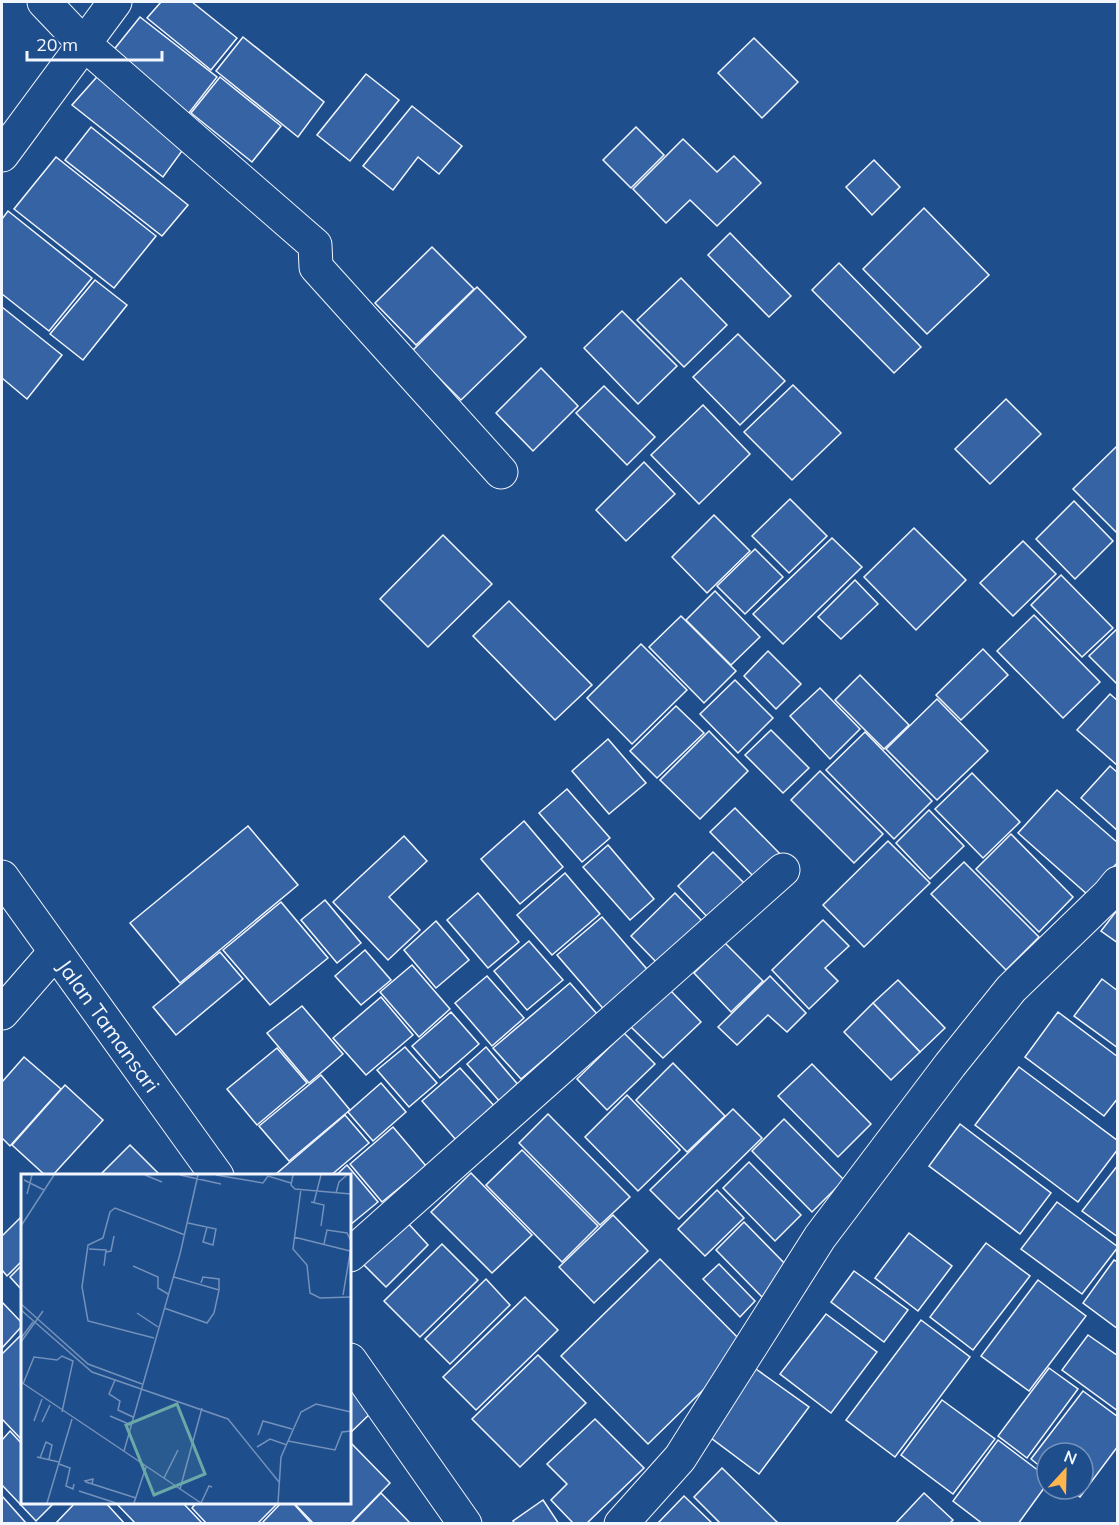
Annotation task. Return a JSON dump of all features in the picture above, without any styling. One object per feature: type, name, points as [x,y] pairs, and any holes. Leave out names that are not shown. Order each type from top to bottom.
[{"type":"street","points":[[44,2],[83,43],[315,245],[316,267],[501,472]]},
{"type":"street","points":[[2,155],[83,43],[116,2]]},
{"type":"street","points":[[351,1254],[783,870]]},
{"type":"street","name":"Jalan Tamansari","points":[[2,877],[216,1174]]},
{"type":"street","points":[[621,1524],[680,1458],[820,1237],[950,1065],[1011,989],[1118,883]]},
{"type":"street","points":[[2,1013],[55,952]]},
{"type":"street","points":[[351,1361],[465,1524]]},
{"type":"building","points":[[161,2],[192,2],[237,38],[211,70],[147,18]]},
{"type":"building","points":[[140,17],[217,77],[185,118],[108,57]]},
{"type":"building","points":[[243,37],[324,102],[298,137],[216,71]]},
{"type":"building","points":[[754,38],[798,82],[762,118],[718,73]]},
{"type":"building","points":[[103,70],[190,140],[163,177],[72,105]]},
{"type":"building","points":[[366,74],[399,100],[350,161],[317,135]]},
{"type":"building","points":[[220,77],[281,126],[252,162],[191,113]]},
{"type":"building","points":[[412,106],[462,146],[439,174],[418,157],[393,190],[363,166]]},
{"type":"building","points":[[91,127],[188,205],[162,236],[65,160]]},
{"type":"building","points":[[636,127],[664,155],[631,188],[603,160]]},
{"type":"building","points":[[683,139],[717,172],[734,156],[761,183],[717,226],[690,200],[666,223],[633,189]]},
{"type":"building","points":[[56,157],[156,236],[114,288],[14,209]]},
{"type":"building","points":[[874,160],[900,187],[872,215],[846,187]]},
{"type":"building","points":[[924,208],[989,275],[927,334],[863,269]]},
{"type":"building","points":[[8,211],[92,278],[49,331],[2,294],[2,219]]},
{"type":"building","points":[[730,233],[791,296],[769,317],[708,255]]},
{"type":"building","points":[[432,247],[474,289],[416,345],[375,303]]},
{"type":"building","points":[[839,263],[921,347],[894,373],[812,290]]},
{"type":"building","points":[[681,278],[727,325],[684,367],[637,320]]},
{"type":"building","points":[[95,280],[127,305],[83,360],[50,334]]},
{"type":"building","points":[[477,287],[526,337],[461,400],[412,351]]},
{"type":"building","points":[[2,307],[62,355],[27,399],[2,378]]},
{"type":"building","points":[[622,311],[677,366],[638,404],[584,348]]},
{"type":"building","points":[[738,334],[785,381],[740,425],[693,377]]},
{"type":"building","points":[[541,368],[578,406],[533,451],[496,413]]},
{"type":"building","points":[[793,385],[841,433],[792,480],[744,432]]},
{"type":"building","points":[[604,386],[655,437],[627,465],[576,413]]},
{"type":"building","points":[[1006,399],[1041,434],[990,484],[955,449]]},
{"type":"building","points":[[703,405],[750,454],[699,504],[651,455]]},
{"type":"building","points":[[1116,447],[1118,449],[1118,534],[1073,489]]},
{"type":"building","points":[[644,462],[675,494],[626,541],[596,510]]},
{"type":"building","points":[[790,499],[827,536],[789,573],[752,536]]},
{"type":"building","points":[[1074,501],[1113,541],[1075,579],[1036,539]]},
{"type":"building","points":[[714,515],[750,551],[707,593],[672,557]]},
{"type":"building","points":[[914,528],[966,580],[916,630],[864,577]]},
{"type":"building","points":[[443,535],[492,584],[428,647],[380,599]]},
{"type":"building","points":[[832,538],[862,567],[783,644],[753,614]]},
{"type":"building","points":[[1023,541],[1056,574],[1013,616],[980,583]]},
{"type":"building","points":[[755,549],[783,577],[745,614],[717,586]]},
{"type":"building","points":[[1061,575],[1113,628],[1082,657],[1031,605]]},
{"type":"building","points":[[855,580],[878,604],[841,639],[818,617]]},
{"type":"building","points":[[715,591],[760,637],[731,665],[686,620]]},
{"type":"building","points":[[509,601],[592,685],[555,720],[473,636]]},
{"type":"building","points":[[1034,615],[1100,682],[1063,718],[997,651]]},
{"type":"building","points":[[681,616],[736,671],[704,703],[649,647]]},
{"type":"building","points":[[1118,628],[1118,685],[1089,656]]},
{"type":"building","points":[[641,644],[687,690],[632,744],[587,698]]},
{"type":"building","points":[[983,649],[1008,675],[961,720],[936,695]]},
{"type":"building","points":[[768,651],[801,684],[776,709],[744,676]]},
{"type":"building","points":[[860,675],[909,725],[884,749],[835,700]]},
{"type":"building","points":[[735,680],[773,718],[738,753],[700,714]]},
{"type":"building","points":[[820,688],[860,729],[830,759],[790,716]]},
{"type":"building","points":[[1110,694],[1118,701],[1118,766],[1077,730]]},
{"type":"building","points":[[937,699],[988,751],[937,800],[886,749]]},
{"type":"building","points":[[676,706],[704,733],[657,778],[630,751]]},
{"type":"building","points":[[771,730],[809,768],[783,793],[745,755]]},
{"type":"building","points":[[709,731],[748,771],[700,819],[660,780]]},
{"type":"building","points":[[865,732],[932,801],[894,839],[826,770]]},
{"type":"building","points":[[608,739],[646,783],[609,814],[572,771]]},
{"type":"building","points":[[1110,766],[1118,773],[1118,831],[1081,798]]},
{"type":"building","points":[[820,771],[883,834],[854,863],[791,800]]},
{"type":"building","points":[[972,773],[1020,822],[983,858],[935,809]]},
{"type":"building","points":[[567,789],[610,838],[582,862],[539,813]]},
{"type":"building","points":[[1057,790],[1118,843],[1118,862],[1088,895],[1018,833]]},
{"type":"building","points":[[735,808],[785,859],[760,883],[710,832]]},
{"type":"building","points":[[929,810],[964,846],[930,879],[896,843]]},
{"type":"building","points":[[524,821],[563,867],[520,904],[481,859]]},
{"type":"building","points":[[248,826],[298,885],[180,983],[130,923]]},
{"type":"building","points":[[1011,834],[1073,897],[1039,932],[976,869]]},
{"type":"building","points":[[404,836],[427,861],[389,897],[420,930],[388,960],[333,902]]},
{"type":"building","points":[[888,841],[930,883],[864,947],[823,905]]},
{"type":"building","points":[[608,845],[654,899],[630,920],[583,867]]},
{"type":"building","points":[[713,852],[749,888],[713,923],[678,886]]},
{"type":"building","points":[[964,862],[1039,937],[1006,970],[931,894]]},
{"type":"building","points":[[565,873],[600,914],[552,955],[517,915]]},
{"type":"building","points":[[478,893],[519,942],[488,968],[447,920]]},
{"type":"building","points":[[675,893],[703,922],[659,965],[631,936]]},
{"type":"building","points":[[325,900],[361,943],[337,963],[301,920]]},
{"type":"building","points":[[281,902],[328,958],[270,1005],[223,950]]},
{"type":"building","points":[[1118,909],[1118,943],[1101,931]]},
{"type":"building","points":[[602,917],[652,975],[607,1013],[557,955]]},
{"type":"building","points":[[823,920],[849,946],[825,968],[838,981],[809,1009],[772,970]]},
{"type":"building","points":[[436,921],[469,960],[436,988],[404,950]]},
{"type":"building","points":[[529,941],[563,980],[527,1010],[494,971]]},
{"type":"building","points":[[725,943],[763,981],[731,1012],[694,973]]},
{"type":"building","points":[[365,950],[391,980],[361,1005],[335,976]]},
{"type":"building","points":[[220,952],[243,979],[176,1035],[153,1007]]},
{"type":"building","points":[[412,965],[450,1009],[419,1037],[380,992]]},
{"type":"building","points":[[487,976],[524,1018],[492,1046],[455,1003]]},
{"type":"building","points":[[770,976],[806,1013],[787,1032],[768,1015],[737,1045],[718,1027]]},
{"type":"building","points":[[1102,979],[1118,991],[1118,1048],[1074,1016]]},
{"type":"building","points":[[898,980],[945,1028],[920,1052],[873,1003]]},
{"type":"building","points":[[570,983],[597,1014],[521,1079],[493,1048]]},
{"type":"building","points":[[670,990],[701,1022],[663,1058],[631,1027]]},
{"type":"building","points":[[381,997],[413,1035],[366,1075],[333,1038]]},
{"type":"building","points":[[873,1003],[920,1052],[891,1080],[844,1032]]},
{"type":"building","points":[[302,1006],[343,1054],[309,1083],[267,1033]]},
{"type":"building","points":[[451,1012],[479,1044],[440,1078],[412,1046]]},
{"type":"building","points":[[1058,1012],[1118,1057],[1118,1098],[1104,1116],[1025,1057]]},
{"type":"building","points":[[624,1033],[655,1064],[607,1110],[577,1079]]},
{"type":"building","points":[[405,1047],[437,1083],[409,1107],[377,1070]]},
{"type":"building","points":[[486,1047],[520,1087],[501,1103],[467,1064]]},
{"type":"building","points":[[277,1048],[307,1083],[257,1125],[227,1089]]},
{"type":"building","points":[[24,1057],[61,1089],[10,1146],[2,1138],[2,1082]]},
{"type":"building","points":[[673,1063],[725,1116],[687,1152],[636,1100]]},
{"type":"building","points":[[812,1064],[871,1124],[838,1157],[778,1096]]},
{"type":"building","points":[[1019,1067],[1118,1141],[1118,1149],[1078,1202],[975,1125]]},
{"type":"building","points":[[460,1068],[496,1108],[457,1141],[422,1101]]},
{"type":"building","points":[[321,1075],[350,1110],[289,1161],[259,1126]]},
{"type":"building","points":[[381,1083],[406,1112],[373,1141],[348,1112]]},
{"type":"building","points":[[65,1085],[103,1120],[54,1174],[44,1174],[12,1145]]},
{"type":"building","points":[[627,1095],[680,1150],[638,1191],[585,1137]]},
{"type":"building","points":[[733,1109],[762,1138],[679,1219],[650,1190]]},
{"type":"building","points":[[548,1114],[630,1197],[600,1225],[519,1143]]},
{"type":"building","points":[[345,1115],[369,1143],[332,1174],[276,1174]]},
{"type":"building","points":[[784,1119],[844,1180],[812,1212],[752,1151]]},
{"type":"building","points":[[960,1124],[1051,1193],[1020,1234],[929,1166]]},
{"type":"building","points":[[393,1127],[426,1166],[382,1202],[350,1164]]},
{"type":"building","points":[[130,1145],[159,1174],[101,1174]]},
{"type":"building","points":[[522,1150],[598,1226],[562,1262],[486,1185]]},
{"type":"building","points":[[749,1162],[801,1215],[775,1241],[723,1188]]},
{"type":"building","points":[[347,1165],[378,1202],[351,1224],[351,1174],[337,1174]]},
{"type":"building","points":[[1118,1165],[1118,1237],[1082,1211]]},
{"type":"building","points":[[471,1173],[532,1235],[492,1273],[431,1212]]},
{"type":"building","points":[[717,1190],[744,1218],[705,1256],[678,1229]]},
{"type":"building","points":[[1057,1202],[1118,1247],[1082,1294],[1021,1249]]},
{"type":"building","points":[[613,1215],[648,1251],[594,1303],[559,1267]]},
{"type":"building","points":[[21,1217],[21,1262],[7,1276],[2,1270],[2,1236]]},
{"type":"building","points":[[406,1221],[428,1245],[386,1287],[363,1264]]},
{"type":"building","points":[[744,1222],[791,1270],[762,1297],[716,1250]]},
{"type":"building","points":[[909,1233],[952,1266],[918,1311],[875,1278]]},
{"type":"building","points":[[986,1243],[1030,1276],[973,1350],[930,1317]]},
{"type":"building","points":[[442,1244],[478,1280],[420,1337],[384,1301]]},
{"type":"building","points":[[660,1259],[747,1347],[648,1444],[561,1356]]},
{"type":"building","points":[[1114,1260],[1118,1262],[1118,1329],[1083,1303]]},
{"type":"building","points":[[719,1264],[755,1301],[740,1317],[703,1279]]},
{"type":"building","points":[[21,1266],[21,1289],[10,1277]]},
{"type":"building","points":[[854,1271],[908,1310],[884,1342],[831,1302]]},
{"type":"building","points":[[486,1279],[510,1305],[450,1364],[425,1339]]},
{"type":"building","points":[[1038,1280],[1086,1316],[1029,1391],[981,1356]]},
{"type":"building","points":[[525,1297],[558,1330],[476,1410],[443,1377]]},
{"type":"building","points":[[2,1302],[21,1322],[21,1327],[2,1348]]},
{"type":"building","points":[[826,1314],[877,1352],[831,1413],[780,1374]]},
{"type":"building","points":[[921,1320],[970,1357],[895,1457],[846,1420]]},
{"type":"building","points":[[21,1335],[20,1438],[2,1419],[2,1354]]},
{"type":"building","points":[[1088,1335],[1118,1356],[1118,1411],[1062,1370]]},
{"type":"building","points":[[538,1355],[586,1403],[520,1467],[472,1419]]},
{"type":"building","points":[[1049,1368],[1078,1389],[1040,1441],[1035,1441],[1035,1447],[1027,1458],[998,1436]]},
{"type":"building","points":[[756,1369],[809,1407],[759,1474],[707,1435]]},
{"type":"building","points":[[351,1390],[372,1412],[351,1432]]},
{"type":"building","points":[[1083,1391],[1118,1417],[1118,1446],[1095,1477],[1095,1441],[1045,1441]]},
{"type":"building","points":[[942,1400],[995,1439],[953,1494],[901,1455]]},
{"type":"building","points":[[595,1419],[644,1468],[586,1524],[574,1524],[551,1500],[567,1484],[547,1464]]},
{"type":"building","points":[[10,1431],[21,1443],[21,1504],[53,1504],[36,1521],[2,1485],[2,1440]]},
{"type":"building","points":[[998,1440],[1035,1468],[1035,1501],[1018,1524],[983,1524],[953,1501]]},
{"type":"building","points":[[351,1443],[390,1483],[350,1524],[314,1524],[295,1504],[351,1504]]},
{"type":"building","points":[[722,1468],[779,1524],[721,1524],[694,1497]]},
{"type":"building","points":[[381,1493],[411,1524],[351,1524]]},
{"type":"building","points":[[924,1493],[953,1520],[949,1524],[895,1524]]},
{"type":"building","points":[[2,1496],[26,1523],[25,1524],[2,1524]]},
{"type":"building","points":[[684,1496],[713,1524],[657,1524]]},
{"type":"building","points":[[543,1500],[559,1524],[515,1524],[513,1521]]},
{"type":"building","points":[[74,1504],[107,1504],[125,1524],[55,1524]]},
{"type":"building","points":[[117,1504],[184,1504],[202,1523],[136,1524]]},
{"type":"building","points":[[195,1504],[277,1504],[257,1524],[207,1524],[192,1508]]},
{"type":"building","points":[[280,1504],[294,1504],[312,1524],[261,1524]]}]
